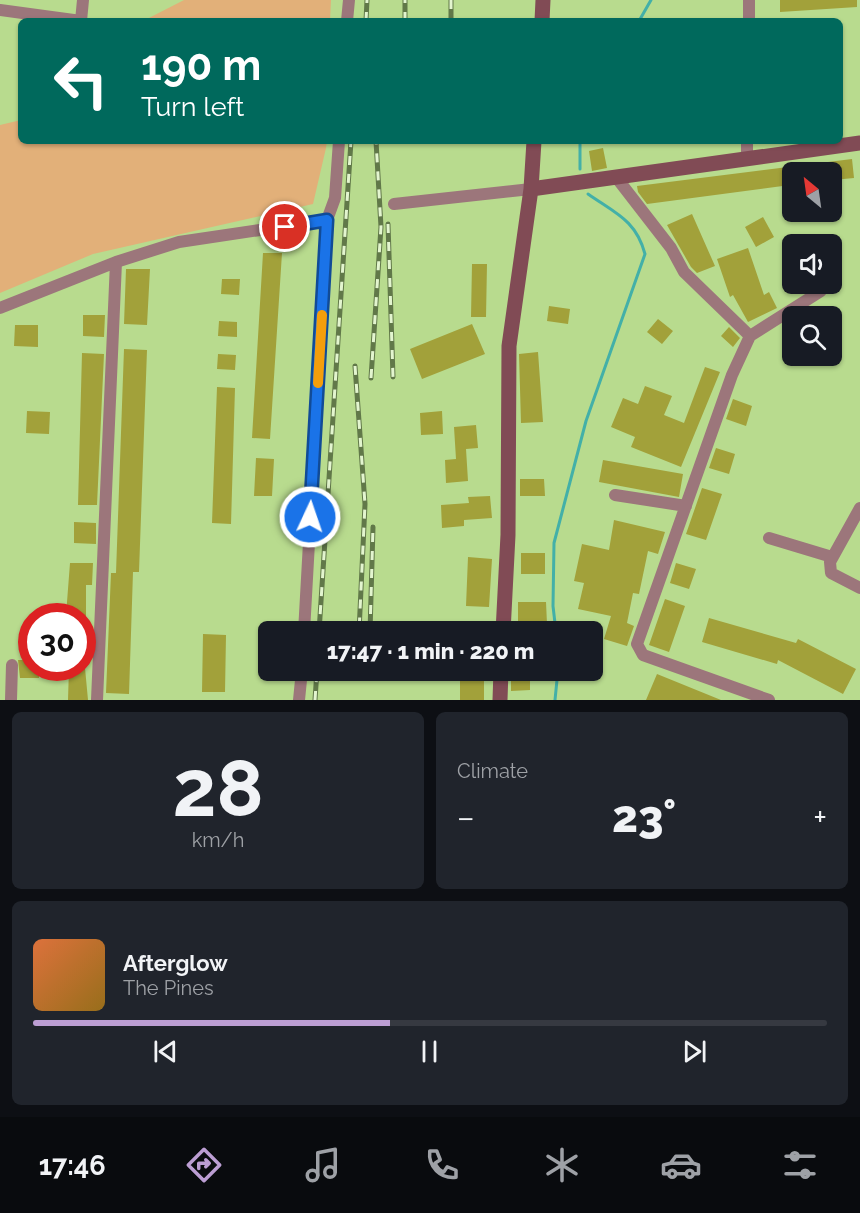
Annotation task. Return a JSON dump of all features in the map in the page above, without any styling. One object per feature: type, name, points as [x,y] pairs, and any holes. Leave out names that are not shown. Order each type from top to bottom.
[{"type":"main road","points":[[542,18],[543,0]]},
{"type":"main road","points":[[531,189],[860,143]]},
{"type":"main road","points":[[504,621],[508,535],[509,346],[531,189],[534,144]]},
{"type":"main road","points":[[500,700],[501,681]]},
{"type":"street","points":[[81,18],[83,0]]},
{"type":"street","points":[[347,18],[349,0]]},
{"type":"street","points":[[749,0],[749,18]]},
{"type":"street","points":[[0,10],[59,18]]},
{"type":"street","points":[[305,621],[327,220],[335,198],[339,144]]},
{"type":"street","points":[[747,144],[747,159]]},
{"type":"street","points":[[616,177],[671,248],[684,272],[750,336]]},
{"type":"street","points":[[394,204],[531,189]]},
{"type":"street","points":[[0,308],[116,262],[179,242],[327,220]]},
{"type":"street","points":[[97,700],[116,262]]},
{"type":"street","points":[[769,700],[643,655],[638,651],[637,644],[732,375],[750,336],[815,294]]},
{"type":"street","points":[[615,495],[686,506]]},
{"type":"street","points":[[860,508],[830,562],[831,573],[860,588]]},
{"type":"street","points":[[769,538],[832,557]]},
{"type":"street","points":[[11,700],[12,665]]},
{"type":"street","points":[[299,700],[301,681]]},
{"type":"shaded area","points":[[184,0],[331,0],[330,18],[149,18]]},
{"type":"shaded area","points":[[18,121],[18,144],[327,144],[313,204],[93,254],[0,293],[0,125]]},
{"type":"building","points":[[780,0],[857,0],[857,7],[780,12]]},
{"type":"building","points":[[603,148],[607,168],[592,171],[589,151]]},
{"type":"building","points":[[852,159],[854,178],[842,179],[842,162],[828,162]]},
{"type":"building","points":[[782,168],[782,186],[647,204],[638,192],[637,186]]},
{"type":"building","points":[[692,214],[715,266],[697,273],[691,267],[667,225]]},
{"type":"building","points":[[763,217],[774,237],[756,247],[745,227]]},
{"type":"building","points":[[748,248],[764,295],[769,292],[777,308],[748,322],[733,295],[730,297],[717,259]]},
{"type":"building","points":[[263,253],[282,253],[270,439],[252,438]]},
{"type":"building","points":[[472,264],[487,264],[486,317],[471,317]]},
{"type":"building","points":[[126,269],[150,269],[147,325],[124,324]]},
{"type":"building","points":[[222,279],[240,279],[239,295],[221,294]]},
{"type":"building","points":[[549,306],[570,309],[568,324],[547,321]]},
{"type":"building","points":[[83,315],[105,315],[104,337],[83,336]]},
{"type":"building","points":[[658,319],[673,331],[662,344],[647,332]]},
{"type":"building","points":[[219,321],[237,322],[237,337],[218,336]]},
{"type":"building","points":[[472,324],[485,354],[422,379],[410,349]]},
{"type":"building","points":[[15,325],[38,325],[38,347],[14,346]]},
{"type":"building","points":[[729,327],[740,338],[733,347],[721,336]]},
{"type":"building","points":[[124,349],[147,350],[139,572],[133,572],[129,694],[106,693],[111,573],[116,573]]},
{"type":"building","points":[[538,352],[543,422],[521,423],[519,354]]},
{"type":"building","points":[[82,353],[104,354],[97,505],[78,505]]},
{"type":"building","points":[[218,354],[236,355],[235,370],[217,369]]},
{"type":"building","points":[[705,367],[720,372],[681,467],[631,447],[635,437],[611,427],[623,398],[638,404],[645,386],[672,396],[664,415],[684,423]]},
{"type":"building","points":[[217,387],[235,388],[231,524],[212,523]]},
{"type":"building","points":[[733,399],[752,406],[746,426],[726,419]]},
{"type":"building","points":[[27,411],[50,412],[49,434],[26,433]]},
{"type":"building","points":[[442,411],[443,434],[421,435],[420,413]]},
{"type":"building","points":[[476,425],[478,448],[466,449],[468,481],[446,483],[445,460],[456,459],[454,427]]},
{"type":"building","points":[[716,448],[735,454],[729,474],[709,468]]},
{"type":"building","points":[[256,458],[274,459],[272,496],[254,496]]},
{"type":"building","points":[[603,460],[683,474],[679,497],[599,482]]},
{"type":"building","points":[[520,479],[544,479],[545,496],[520,496]]},
{"type":"building","points":[[702,488],[722,494],[706,540],[686,534]]},
{"type":"building","points":[[490,496],[492,518],[464,520],[464,526],[442,528],[441,505],[469,503],[468,497]]},
{"type":"building","points":[[614,520],[665,532],[658,554],[648,551],[639,594],[633,593],[627,623],[634,626],[627,646],[604,639],[611,616],[578,609],[584,583],[574,581],[582,544],[609,550]]},
{"type":"building","points":[[74,522],[96,523],[96,544],[74,543]]},
{"type":"building","points":[[521,553],[545,553],[545,574],[521,574]]},
{"type":"building","points":[[468,557],[492,559],[489,607],[466,606]]},
{"type":"building","points":[[70,563],[93,563],[92,585],[86,585],[86,603],[67,603]]},
{"type":"building","points":[[676,563],[696,569],[689,589],[670,583]]},
{"type":"building","points":[[665,599],[685,606],[669,652],[649,645]]},
{"type":"building","points":[[518,602],[546,602],[547,621],[518,621]]},
{"type":"building","points":[[709,618],[796,643],[798,639],[856,669],[843,694],[778,660],[777,664],[702,642]]},
{"type":"building","points":[[203,634],[226,635],[225,692],[202,692]]},
{"type":"building","points":[[657,674],[721,700],[646,700]]},
{"type":"building","points":[[69,681],[86,681],[88,700],[68,700]]},
{"type":"building","points":[[460,681],[484,681],[484,700],[460,700]]},
{"type":"building","points":[[511,681],[530,681],[530,690],[511,691]]},
{"type":"waterway","points":[[641,18],[651,0]]},
{"type":"waterway","points":[[580,144],[580,169]]},
{"type":"waterway","points":[[555,621],[554,543],[586,421],[645,254],[641,242],[630,225],[616,212],[588,194]]},
{"type":"waterway","points":[[555,700],[557,681]]},
{"type":"railway","points":[[366,18],[367,0]]},
{"type":"railway","points":[[405,0],[405,18]]},
{"type":"railway","points":[[451,0],[451,18]]},
{"type":"railway","points":[[320,621],[351,144]]},
{"type":"railway","points":[[371,378],[381,227],[376,144]]},
{"type":"railway","points":[[388,224],[393,377]]},
{"type":"railway","points":[[355,366],[365,504],[360,621]]},
{"type":"railway","points":[[370,621],[373,527]]},
{"type":"railway","points":[[315,700],[316,681]]},
{"type":"slow traffic","points":[[318,383],[322,315]]},
{"type":"route","points":[[285,227],[327,220],[310,517]]}]
